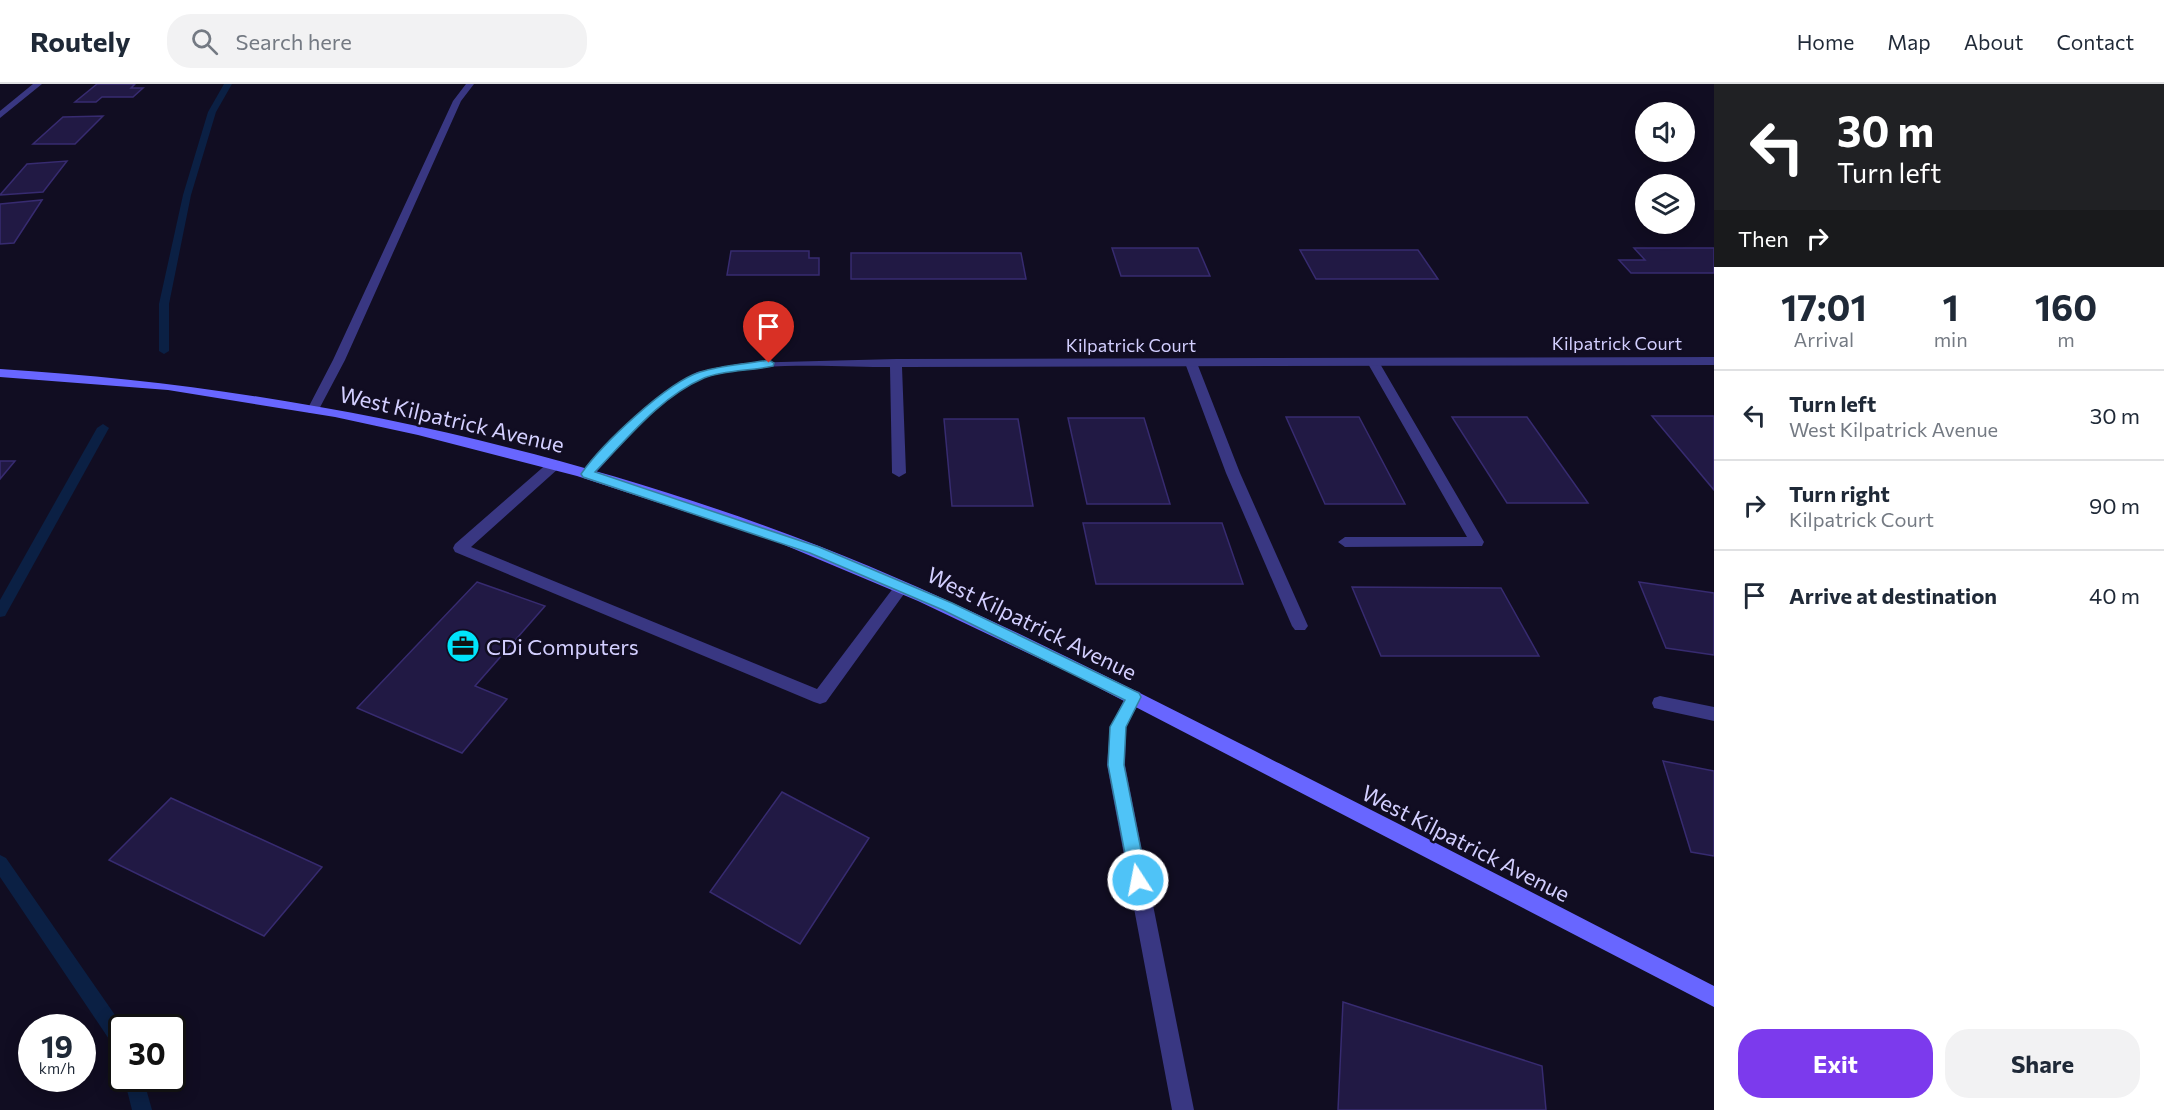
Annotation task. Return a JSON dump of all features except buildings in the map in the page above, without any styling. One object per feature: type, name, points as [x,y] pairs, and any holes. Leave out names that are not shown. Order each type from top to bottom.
[{"type":"main road","name":"West Kilpatrick Avenue","points":[[0,373],[134,383],[313,410],[436,435],[587,474],[814,550],[902,586],[1134,697],[1714,997]]},
{"type":"street","points":[[0,115],[38,84]]},
{"type":"street","points":[[313,410],[339,360],[458,101],[470,84]]},
{"type":"street","name":"Kilpatrick Court","points":[[587,474],[645,414],[675,389],[703,375],[769,363],[1714,361]]},
{"type":"street","points":[[1345,542],[1477,542],[1373,362]]},
{"type":"street","points":[[896,363],[899,473]]},
{"type":"street","points":[[1191,363],[1233,473],[1300,626]]},
{"type":"street","points":[[554,465],[460,549],[820,697],[902,586]]},
{"type":"street","points":[[1134,697],[1118,727],[1116,765],[1183,1110]]},
{"type":"street","points":[[1660,703],[1714,714]]},
{"type":"waterway","points":[[164,351],[164,304],[187,195],[212,112],[228,84]]},
{"type":"waterway","points":[[0,612],[103,428]]},
{"type":"waterway","points":[[0,863],[108,1021]]},
{"type":"waterway","points":[[137,1092],[142,1110]]},
{"type":"place","name":"CDi Computers","points":[[463,646]]},
{"type":"route","points":[[769,363],[729,368],[703,375],[675,389],[645,414],[587,474],[814,550],[902,586],[1134,697],[1118,727],[1116,765],[1138,880]]}]
